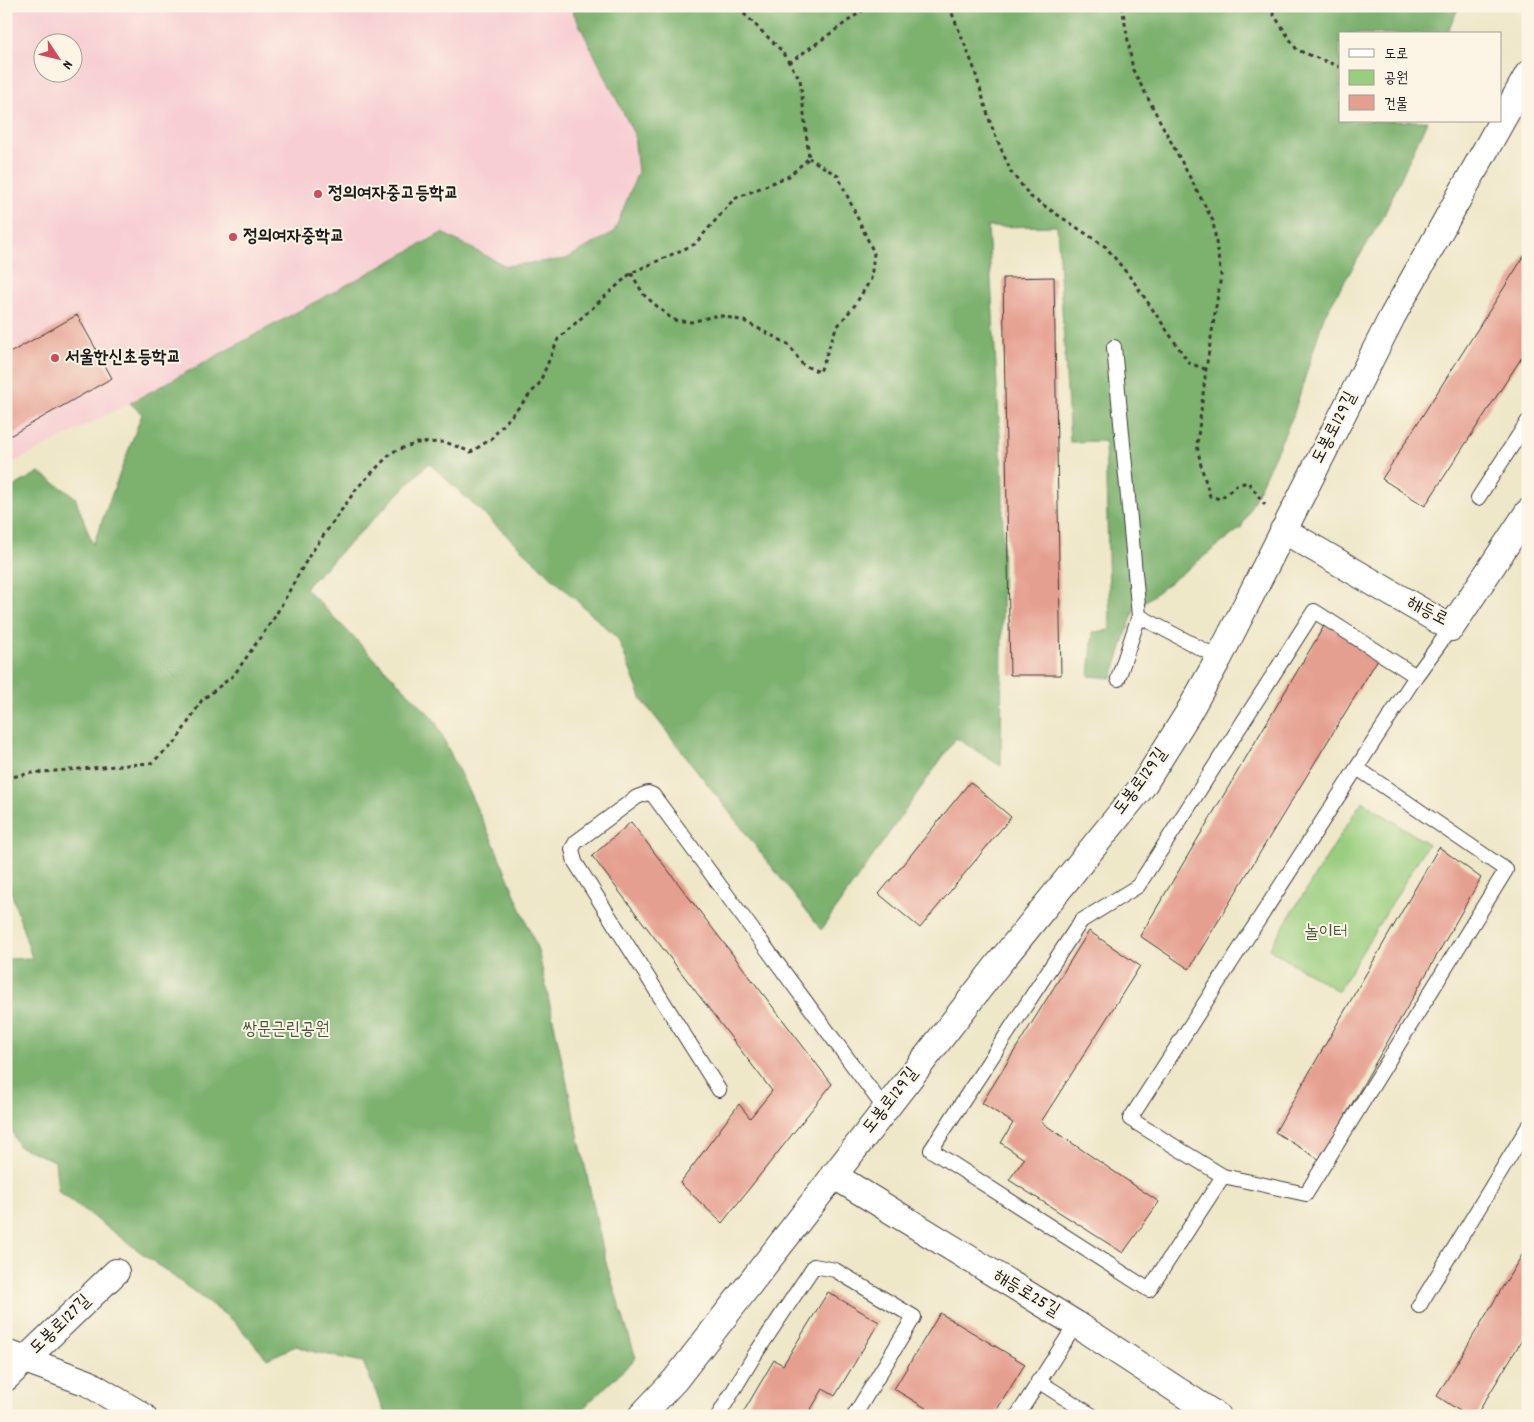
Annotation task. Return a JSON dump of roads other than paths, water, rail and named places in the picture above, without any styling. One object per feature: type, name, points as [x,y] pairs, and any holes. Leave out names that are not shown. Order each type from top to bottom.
[{"type":"street","name":"도봉로129길","points":[[641,1416],[675,1380],[833,1175],[1142,787],[1187,715],[1219,658],[1392,317],[1524,88]]},
{"type":"street","name":"해등로","points":[[1283,530],[1451,628],[1528,512]]},
{"type":"street","name":"해등로25길","points":[[833,1175],[1076,1324],[1217,1416]]},
{"type":"street","name":"도봉로127길","points":[[12,1364],[116,1272]]},
{"type":"street","points":[[12,1364],[88,1383],[143,1416]]},
{"type":"lane","points":[[1114,347],[1139,616],[1118,680]]},
{"type":"lane","points":[[1478,498],[1528,420]]},
{"type":"lane","points":[[1223,1176],[1149,1290],[931,1150],[1081,921],[1138,886],[1314,611],[1416,676]]},
{"type":"lane","points":[[1139,616],[1219,658]]},
{"type":"lane","points":[[1357,768],[1506,870],[1306,1194],[1223,1176],[1130,1119],[1416,676],[1451,628]]},
{"type":"lane","points":[[719,1090],[575,862],[572,849],[576,842],[637,797],[648,793],[653,795],[885,1109]]},
{"type":"lane","points":[[1419,1306],[1528,1127]]},
{"type":"lane","points":[[718,1416],[814,1266],[835,1270],[914,1317],[854,1416]]},
{"type":"lane","points":[[1017,1416],[1076,1324]]},
{"type":"lane","points":[[1038,1381],[1093,1416]]},
{"type":"place","name":"정의여자중고등학교","points":[[318,194]]},
{"type":"place","name":"정의여자중학교","points":[[233,237]]},
{"type":"place","name":"서울한신초등학교","points":[[55,358]]},
{"type":"park label","name":"놀이터","points":[[1326,933]]},
{"type":"park label","name":"쌍문근린공원","points":[[286,1030]]}]
